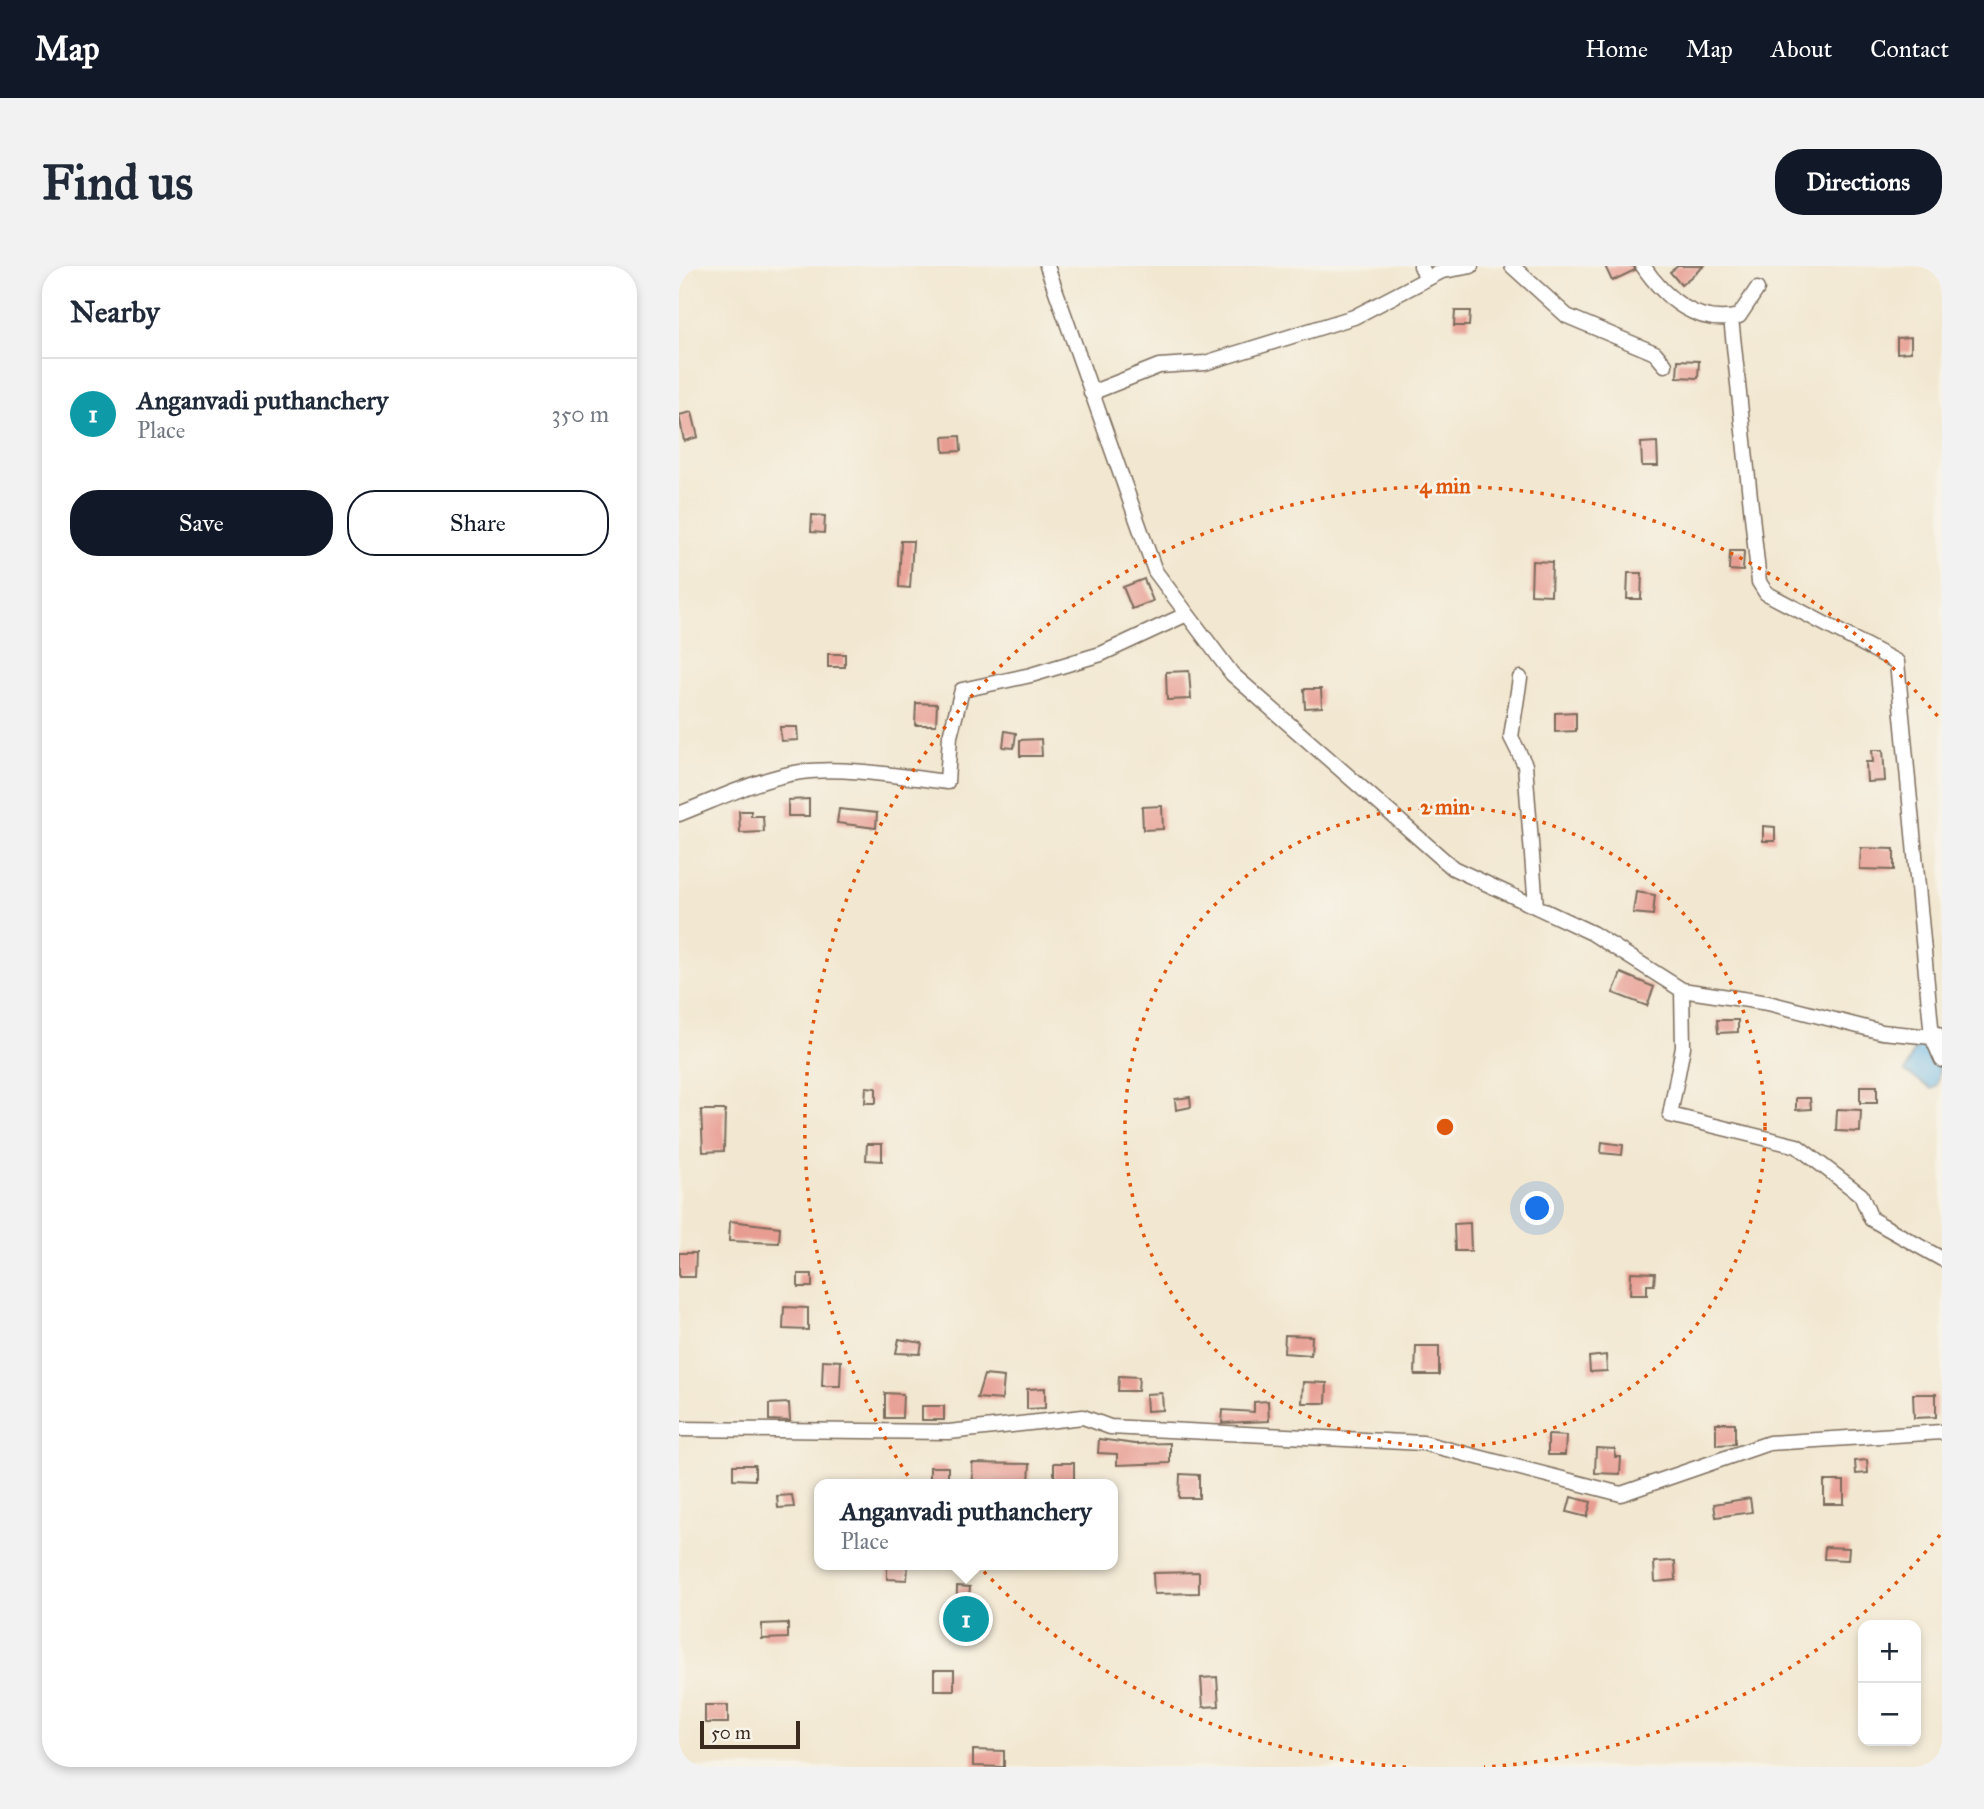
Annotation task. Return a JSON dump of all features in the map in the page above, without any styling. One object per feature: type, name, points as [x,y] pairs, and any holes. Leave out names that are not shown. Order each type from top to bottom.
[{"type":"street","points":[[1047,266],[1155,571],[1232,674],[1453,868],[1592,933],[1682,990],[1767,1003],[1882,1032],[1939,1037]]},
{"type":"street","points":[[1091,393],[1159,366],[1205,363],[1354,317],[1424,273],[1471,266]]},
{"type":"street","points":[[1512,266],[1567,316],[1655,353],[1665,365]]},
{"type":"street","points":[[1643,266],[1672,301],[1710,317],[1731,318],[1745,310],[1750,296],[1757,289]]},
{"type":"street","points":[[1731,318],[1759,582],[1766,593],[1897,662],[1942,1060]]},
{"type":"street","points":[[679,814],[735,792],[801,772],[867,773],[947,782],[950,736],[962,690],[1031,675],[1101,653],[1187,614]]},
{"type":"street","points":[[1520,678],[1511,737],[1525,765],[1536,907]]},
{"type":"street","points":[[1682,990],[1683,1047],[1670,1115],[1797,1146],[1861,1195],[1871,1219],[1942,1259]]},
{"type":"street","points":[[679,1429],[949,1432],[1083,1417],[1110,1427],[1423,1443],[1621,1494],[1769,1443],[1942,1432]]},
{"type":"water","points":[[1921,1044],[1928,1044],[1940,1061],[1937,1085],[1932,1089],[1905,1072],[1914,1050]]},
{"type":"building","points":[[1605,266],[1634,266],[1635,270],[1612,281]]},
{"type":"building","points":[[1678,266],[1704,266],[1681,285],[1670,272]]},
{"type":"building","points":[[1455,311],[1470,311],[1469,326],[1454,326]]},
{"type":"building","points":[[1911,337],[1911,352],[1897,353],[1897,338]]},
{"type":"building","points":[[1678,360],[1699,361],[1698,378],[1677,377]]},
{"type":"building","points":[[692,412],[698,437],[684,441],[679,415]]},
{"type":"building","points":[[960,436],[961,451],[944,452],[943,437]]},
{"type":"building","points":[[1657,442],[1658,466],[1642,466],[1641,443]]},
{"type":"building","points":[[812,515],[825,516],[824,533],[811,532]]},
{"type":"building","points":[[901,541],[913,541],[910,588],[899,587]]},
{"type":"building","points":[[1730,551],[1744,551],[1743,571],[1729,570]]},
{"type":"building","points":[[1532,561],[1552,562],[1551,595],[1531,594]]},
{"type":"building","points":[[1628,573],[1642,573],[1641,599],[1627,599]]},
{"type":"building","points":[[1144,579],[1153,601],[1132,609],[1123,587]]},
{"type":"building","points":[[828,654],[845,654],[845,667],[828,667]]},
{"type":"building","points":[[1189,671],[1191,699],[1167,700],[1166,672]]},
{"type":"building","points":[[1304,689],[1321,689],[1322,707],[1305,708]]},
{"type":"building","points":[[916,703],[937,704],[936,725],[915,725]]},
{"type":"building","points":[[1576,712],[1576,731],[1555,732],[1555,713]]},
{"type":"building","points":[[780,727],[797,727],[798,740],[781,741]]},
{"type":"building","points":[[1005,731],[1016,733],[1014,748],[1003,747]]},
{"type":"building","points":[[1041,739],[1042,756],[1020,756],[1020,740]]},
{"type":"building","points":[[1872,750],[1883,750],[1885,781],[1867,782],[1866,762],[1873,762]]},
{"type":"building","points":[[809,799],[809,816],[788,816],[788,800]]},
{"type":"building","points":[[1162,806],[1163,829],[1143,830],[1142,807]]},
{"type":"building","points":[[839,809],[877,813],[876,828],[837,823]]},
{"type":"building","points":[[739,811],[751,811],[751,816],[763,816],[764,832],[740,833]]},
{"type":"building","points":[[1763,826],[1775,827],[1775,841],[1763,841]]},
{"type":"building","points":[[1861,848],[1894,849],[1894,870],[1860,869]]},
{"type":"building","points":[[1636,892],[1655,895],[1653,915],[1633,913]]},
{"type":"building","points":[[1621,973],[1654,987],[1647,1006],[1613,993]]},
{"type":"building","points":[[1717,1020],[1738,1020],[1738,1032],[1718,1033]]},
{"type":"building","points":[[1860,1086],[1877,1086],[1877,1103],[1860,1103]]},
{"type":"building","points":[[866,1087],[876,1088],[876,1103],[865,1103]]},
{"type":"building","points":[[1190,1097],[1191,1107],[1176,1110],[1175,1099]]},
{"type":"building","points":[[1796,1098],[1810,1098],[1811,1109],[1796,1110]]},
{"type":"building","points":[[1837,1109],[1861,1110],[1860,1132],[1836,1131]]},
{"type":"building","points":[[701,1110],[725,1110],[724,1151],[703,1152]]},
{"type":"building","points":[[1602,1142],[1623,1145],[1622,1155],[1601,1153]]},
{"type":"building","points":[[867,1144],[882,1144],[882,1161],[866,1160]]},
{"type":"building","points":[[730,1221],[780,1227],[779,1243],[729,1241]]},
{"type":"building","points":[[1470,1223],[1471,1251],[1455,1251],[1454,1224]]},
{"type":"building","points":[[679,1253],[696,1253],[695,1277],[679,1277]]},
{"type":"building","points":[[1631,1272],[1655,1273],[1654,1285],[1647,1285],[1647,1295],[1630,1295]]},
{"type":"building","points":[[798,1274],[812,1274],[812,1287],[798,1287]]},
{"type":"building","points":[[784,1307],[808,1308],[808,1330],[783,1329]]},
{"type":"building","points":[[1285,1335],[1312,1336],[1311,1355],[1284,1353]]},
{"type":"building","points":[[899,1339],[922,1343],[920,1354],[896,1353]]},
{"type":"building","points":[[1416,1346],[1439,1346],[1439,1375],[1415,1375]]},
{"type":"building","points":[[1606,1355],[1607,1371],[1590,1372],[1589,1357]]},
{"type":"building","points":[[823,1360],[841,1361],[840,1386],[822,1386]]},
{"type":"building","points":[[984,1375],[1004,1377],[1002,1400],[977,1398]]},
{"type":"building","points":[[1119,1376],[1139,1377],[1138,1391],[1118,1391]]},
{"type":"building","points":[[1303,1382],[1327,1383],[1326,1403],[1302,1403]]},
{"type":"building","points":[[1045,1388],[1045,1408],[1027,1409],[1027,1389]]},
{"type":"building","points":[[885,1393],[903,1394],[902,1418],[885,1418]]},
{"type":"building","points":[[1162,1393],[1163,1410],[1147,1411],[1146,1394]]},
{"type":"building","points":[[1913,1394],[1936,1394],[1936,1417],[1914,1418]]},
{"type":"building","points":[[1268,1401],[1269,1421],[1222,1423],[1223,1410],[1254,1412],[1254,1402]]},
{"type":"building","points":[[789,1403],[790,1421],[769,1420],[769,1404]]},
{"type":"building","points":[[922,1406],[944,1406],[944,1420],[922,1420]]},
{"type":"building","points":[[1716,1423],[1735,1423],[1735,1444],[1716,1445]]},
{"type":"building","points":[[1548,1435],[1566,1436],[1565,1455],[1548,1455]]},
{"type":"building","points":[[1099,1439],[1135,1444],[1170,1443],[1170,1463],[1117,1465],[1117,1454],[1098,1453]]},
{"type":"building","points":[[1596,1448],[1615,1449],[1615,1457],[1621,1457],[1620,1474],[1595,1473]]},
{"type":"building","points":[[1867,1460],[1868,1473],[1856,1474],[1855,1461]]},
{"type":"building","points":[[972,1463],[1030,1464],[1029,1479],[973,1479]]},
{"type":"building","points":[[1054,1463],[1074,1463],[1074,1479],[1054,1479]]},
{"type":"building","points":[[733,1465],[755,1465],[755,1480],[733,1479]]},
{"type":"building","points":[[930,1467],[948,1467],[948,1479],[930,1479]]},
{"type":"building","points":[[1180,1474],[1199,1475],[1199,1498],[1179,1498]]},
{"type":"building","points":[[1824,1481],[1844,1481],[1844,1504],[1824,1504]]},
{"type":"building","points":[[792,1495],[794,1507],[778,1508],[777,1496]]},
{"type":"building","points":[[1571,1497],[1591,1502],[1587,1517],[1567,1512]]},
{"type":"building","points":[[1750,1498],[1752,1512],[1716,1517],[1714,1504]]},
{"type":"building","points":[[1825,1547],[1849,1548],[1848,1560],[1824,1559]]},
{"type":"building","points":[[1675,1561],[1676,1580],[1655,1582],[1654,1562]]},
{"type":"building","points":[[887,1570],[908,1570],[907,1580],[887,1579]]},
{"type":"building","points":[[1199,1572],[1199,1593],[1154,1594],[1153,1573]]},
{"type":"building","points":[[957,1586],[970,1587],[968,1609],[974,1609],[977,1630],[956,1631]]},
{"type":"building","points":[[788,1623],[788,1638],[762,1639],[762,1624]]},
{"type":"building","points":[[934,1670],[954,1670],[954,1690],[934,1690]]},
{"type":"building","points":[[1217,1677],[1219,1706],[1203,1707],[1201,1678]]},
{"type":"building","points":[[705,1705],[728,1705],[728,1723],[705,1723]]},
{"type":"building","points":[[973,1750],[1004,1751],[1004,1767],[973,1766]]},
{"type":"place","name":"Anganvadi puthanchery","points":[[966,1619]]}]
